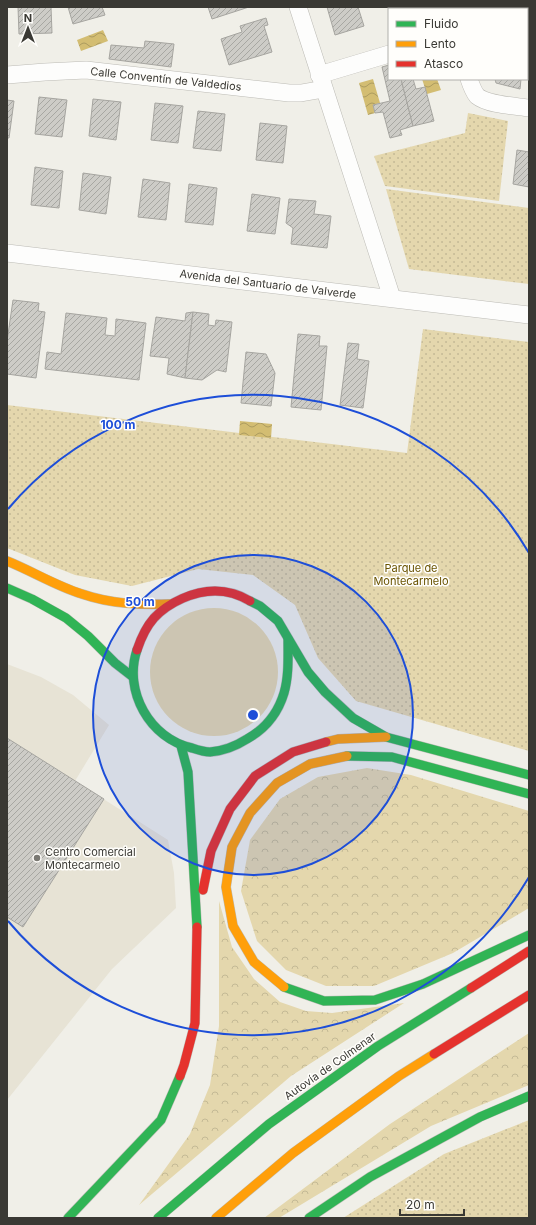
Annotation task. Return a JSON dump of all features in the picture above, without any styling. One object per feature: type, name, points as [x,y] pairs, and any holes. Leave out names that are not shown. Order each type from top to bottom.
[{"type":"main road","points":[[7,561],[68,589],[94,598],[114,603],[133,605],[170,604]]},
{"type":"main road","points":[[7,588],[32,599],[66,618],[88,636],[115,663],[133,677]]},
{"type":"main road","points":[[288,639],[288,664],[284,693],[274,716],[256,734],[235,746],[209,752],[181,746],[162,735],[147,718],[137,699],[133,677],[135,656],[142,636],[154,618],[170,604],[192,594],[215,591],[239,595],[260,606],[278,622],[308,672],[325,692],[353,718],[386,737],[529,776]]},
{"type":"main road","points":[[197,923],[211,851],[230,809],[255,776],[293,752],[338,739],[386,737]]},
{"type":"main road","points":[[68,1218],[161,1120],[184,1065],[195,1023],[197,923],[188,772],[181,746]]},
{"type":"main road","points":[[526,793],[392,757],[351,755],[310,764],[277,783],[250,812],[232,847],[226,887],[233,926],[254,962],[284,987],[324,1001],[375,1000],[423,984],[529,935]]},
{"type":"main road","name":"Autovía de Colmenar","points":[[158,1218],[269,1124],[378,1046],[529,951]]},
{"type":"main road","points":[[216,1218],[293,1153],[399,1076],[529,995]]},
{"type":"main road","points":[[309,1218],[370,1177],[480,1117],[529,1096]]},
{"type":"street","points":[[298,7],[392,298]]},
{"type":"street","name":"Calle Conventín de Valdedios","points":[[7,75],[86,70],[289,93],[301,93],[322,82],[388,54]]},
{"type":"street","points":[[469,80],[477,96],[486,101],[529,108]]},
{"type":"street","name":"Avenida del Santuario de Valverde","points":[[7,252],[529,315]]},
{"type":"shaded area","points":[[7,664],[41,677],[73,695],[109,725],[75,781],[168,840],[174,873],[176,908],[112,969],[7,1100]]},
{"type":"green space","points":[[468,113],[508,121],[499,201],[385,186],[374,156],[465,133]]},
{"type":"green space","points":[[386,189],[529,208],[529,284],[409,269]]},
{"type":"green space","name":"Parque de Montecarmelo","points":[[423,329],[529,342],[529,751],[356,701],[318,658],[295,605],[253,575],[198,569],[132,586],[75,575],[7,548],[7,405],[407,453]]},
{"type":"green space","points":[[214,608],[238,613],[259,627],[273,648],[278,672],[273,696],[259,717],[238,731],[214,736],[190,731],[169,717],[155,696],[150,672],[155,648],[169,627],[190,613]]},
{"type":"green space","points":[[367,768],[411,775],[529,811],[529,908],[453,953],[374,986],[326,986],[286,970],[257,941],[241,891],[250,840],[280,799],[318,777]]},
{"type":"green space","points":[[219,901],[232,947],[254,979],[280,1002],[306,1011],[332,1013],[404,1003],[291,1076],[139,1205],[190,1134],[210,1085],[219,1026]]},
{"type":"green space","points":[[529,1033],[529,1085],[431,1126],[279,1218],[264,1218],[390,1124]]},
{"type":"green space","points":[[529,1120],[529,1218],[343,1218],[444,1154]]},
{"type":"water","points":[[103,30],[108,41],[81,51],[77,40]]},
{"type":"water","points":[[373,79],[380,103],[373,105],[375,113],[368,115],[359,83]]},
{"type":"water","points":[[422,80],[437,80],[441,90],[427,94]]},
{"type":"water","points":[[240,421],[272,424],[271,438],[239,435]]},
{"type":"building","points":[[18,7],[51,7],[52,33],[19,34]]},
{"type":"building","points":[[68,7],[102,7],[105,15],[73,24]]},
{"type":"building","points":[[208,7],[249,7],[212,19]]},
{"type":"building","points":[[327,7],[358,7],[364,26],[335,35]]},
{"type":"building","points":[[266,18],[268,25],[264,26],[272,52],[229,65],[221,39],[242,32],[240,26]]},
{"type":"building","points":[[145,41],[174,44],[171,67],[109,59],[111,45],[144,48]]},
{"type":"building","points":[[388,65],[388,80],[401,80],[413,126],[400,130],[402,135],[390,138],[383,112],[375,113],[373,105],[390,101],[382,67]]},
{"type":"building","points":[[401,80],[413,80],[416,89],[425,87],[434,121],[413,126]]},
{"type":"building","points":[[495,80],[521,80],[520,89],[496,83]]},
{"type":"building","points":[[39,97],[67,100],[62,137],[35,134]]},
{"type":"building","points":[[93,99],[121,102],[116,140],[89,136]]},
{"type":"building","points":[[7,100],[14,101],[9,138],[7,138]]},
{"type":"building","points":[[155,103],[183,106],[178,143],[151,140]]},
{"type":"building","points":[[198,111],[225,114],[221,151],[193,148]]},
{"type":"building","points":[[260,123],[287,126],[283,163],[256,160]]},
{"type":"building","points":[[517,150],[529,152],[529,187],[513,184]]},
{"type":"building","points":[[35,167],[63,171],[59,208],[31,205]]},
{"type":"building","points":[[83,173],[111,177],[106,214],[79,210]]},
{"type":"building","points":[[143,179],[170,183],[166,220],[138,217]]},
{"type":"building","points":[[189,184],[217,188],[213,225],[185,222]]},
{"type":"building","points":[[252,194],[280,198],[275,234],[247,231]]},
{"type":"building","points":[[289,199],[316,201],[314,214],[331,216],[327,248],[291,244],[293,228],[286,223]]},
{"type":"building","points":[[13,300],[39,303],[38,311],[45,312],[36,378],[7,374],[7,341]]},
{"type":"building","points":[[193,312],[185,378],[167,374],[169,358],[150,356],[156,317],[185,321],[186,313]]},
{"type":"building","points":[[193,312],[209,314],[208,325],[215,326],[216,320],[232,322],[226,372],[217,370],[202,380],[185,378]]},
{"type":"building","points":[[66,313],[107,318],[105,335],[115,336],[116,319],[146,323],[139,380],[45,369],[47,352],[61,354]]},
{"type":"building","points":[[298,334],[320,336],[319,346],[327,346],[321,410],[291,407]]},
{"type":"building","points":[[348,343],[359,344],[357,359],[369,361],[363,408],[340,405]]},
{"type":"building","points":[[246,352],[266,354],[275,373],[271,406],[241,403]]},
{"type":"building","name":"Centro Comercial Montecarmelo","points":[[7,738],[104,799],[23,927],[7,917]]},
{"type":"traffic: fast","points":[[7,588],[32,599],[66,618],[88,636],[115,663],[133,677]]},
{"type":"traffic: fast","points":[[250,601],[260,606],[278,621],[308,672],[325,692],[353,718],[386,737],[529,775]]},
{"type":"traffic: fast","points":[[137,650],[134,666],[134,681],[137,697],[152,724],[164,735],[177,743],[210,752],[225,749],[243,742],[254,735],[270,720],[278,707],[286,687],[288,639]]},
{"type":"traffic: fast","points":[[181,746],[188,772],[197,927]]},
{"type":"traffic: fast","points":[[347,756],[392,757],[529,794]]},
{"type":"traffic: fast","points":[[284,987],[324,1001],[375,1000],[423,984],[529,935]]},
{"type":"traffic: fast","points":[[158,1218],[269,1124],[378,1046],[471,988]]},
{"type":"traffic: fast","points":[[68,1218],[161,1120],[180,1076]]},
{"type":"traffic: fast","points":[[309,1218],[370,1177],[480,1117],[529,1096]]},
{"type":"traffic: slow","points":[[7,561],[72,591],[104,600],[126,603],[170,604]]},
{"type":"traffic: slow","points":[[326,742],[338,739],[386,737]]},
{"type":"traffic: slow","points":[[284,987],[254,962],[233,926],[226,887],[232,847],[250,813],[277,783],[310,764],[347,756]]},
{"type":"traffic: slow","points":[[216,1218],[293,1153],[399,1076],[434,1054]]},
{"type":"traffic: jam","points":[[137,650],[144,633],[154,618],[160,612],[182,598],[199,593],[215,591],[233,594],[250,601]]},
{"type":"traffic: jam","points":[[203,890],[211,851],[230,809],[255,776],[293,752],[326,742]]},
{"type":"traffic: jam","points":[[180,1076],[195,1023],[197,927]]},
{"type":"traffic: jam","points":[[471,988],[529,951]]},
{"type":"traffic: jam","points":[[434,1054],[529,995]]},
{"type":"place","name":"Centro Comercial Montecarmelo","points":[[37,858]]}]
